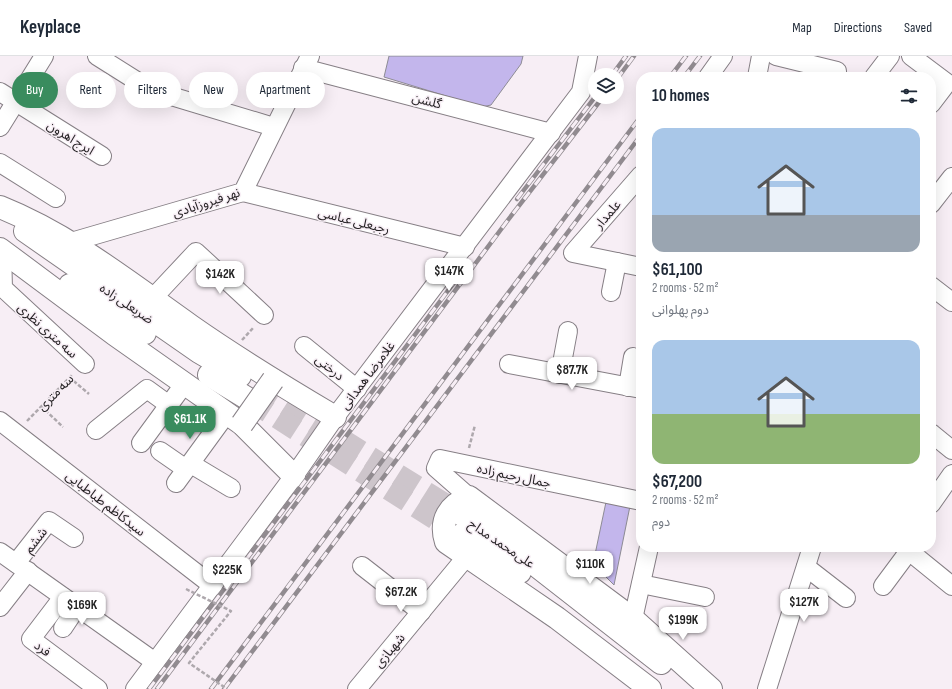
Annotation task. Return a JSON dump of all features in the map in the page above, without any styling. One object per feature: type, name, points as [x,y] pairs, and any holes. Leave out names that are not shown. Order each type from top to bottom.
[{"type":"main road","points":[[0,208],[27,218],[71,242],[152,298],[230,354],[260,389],[335,417]]},
{"type":"main road","name":"ضربعلی زاده","points":[[0,212],[103,287],[199,352],[260,389]]},
{"type":"main road","points":[[1,247],[114,334],[235,419],[294,476]]},
{"type":"main road","name":"ضربعلی زاده","points":[[1,247],[260,389]]},
{"type":"main road","points":[[235,419],[260,389]]},
{"type":"main road","points":[[650,689],[557,618],[446,542],[443,532],[446,513],[460,501],[461,514],[632,619],[711,689]]},
{"type":"main road","name":"علی‌محمد مداح","points":[[461,514],[532,579],[666,689]]},
{"type":"main road","name":"علی‌محمد مداح","points":[[461,514],[538,567],[693,689]]},
{"type":"street","points":[[34,72],[44,56]]},
{"type":"street","points":[[96,56],[151,90],[274,127]]},
{"type":"street","name":"غلامرضا همدانی","points":[[135,689],[294,476],[335,417],[465,248],[581,92],[588,56]]},
{"type":"street","points":[[712,72],[723,56]]},
{"type":"street","points":[[758,72],[761,56]]},
{"type":"street","points":[[776,56],[837,68]]},
{"type":"street","points":[[878,72],[890,56]]},
{"type":"street","points":[[918,58],[934,72]]},
{"type":"street","name":"نهر فیروزآبادی","points":[[71,242],[243,192],[307,62]]},
{"type":"street","name":"گلشن","points":[[307,62],[551,133]]},
{"type":"street","points":[[936,74],[947,84],[936,98]]},
{"type":"street","name":"ایرج اهرون","points":[[0,92],[12,99]]},
{"type":"street","points":[[0,127],[12,108]]},
{"type":"street","name":"ایرج اهرون","points":[[27,108],[102,156]]},
{"type":"street","points":[[0,163],[56,198]]},
{"type":"street","points":[[936,198],[952,177]]},
{"type":"street","name":"علمدار","points":[[617,262],[573,254],[636,182]]},
{"type":"street","name":"رجبعلی عباسی","points":[[243,192],[465,248]]},
{"type":"street","name":"سه متری نظری","points":[[1,247],[3,288],[86,364]]},
{"type":"street","points":[[152,298],[196,252],[264,315]]},
{"type":"street","points":[[611,292],[617,262],[636,266]]},
{"type":"street","points":[[936,290],[952,302]]},
{"type":"street","points":[[560,374],[568,331]]},
{"type":"street","name":"درختی","points":[[304,346],[357,388]]},
{"type":"street","points":[[509,364],[634,388],[633,357]]},
{"type":"street","points":[[141,443],[168,404],[185,383]]},
{"type":"street","points":[[96,430],[147,389],[168,404]]},
{"type":"street","points":[[184,472],[235,419]]},
{"type":"street","name":"سیدکاظم طباطبایی","points":[[0,421],[14,434],[87,488],[213,586]]},
{"type":"street","points":[[936,436],[950,443]]},
{"type":"street","points":[[160,451],[184,472],[231,488]]},
{"type":"street","name":"جمال رحیم زاده","points":[[461,514],[436,468],[440,459],[636,500]]},
{"type":"street","points":[[936,497],[952,474]]},
{"type":"street","name":"ششم","points":[[22,567],[49,521],[74,538]]},
{"type":"street","points":[[0,552],[155,662]]},
{"type":"street","points":[[632,619],[648,552]]},
{"type":"street","points":[[768,689],[810,552]]},
{"type":"street","points":[[883,586],[904,552]]},
{"type":"street","points":[[910,552],[952,586]]},
{"type":"street","name":"شهبازی","points":[[358,689],[467,556]]},
{"type":"street","points":[[362,566],[421,612]]},
{"type":"street","points":[[0,607],[22,567]]},
{"type":"street","points":[[806,567],[846,598]]},
{"type":"street","points":[[641,584],[705,597]]},
{"type":"street","points":[[63,628],[70,602]]},
{"type":"street","name":"فرد","points":[[70,602],[31,640],[98,689]]},
{"type":"path","points":[[230,354],[264,315]]},
{"type":"path","name":"سه متری","points":[[14,434],[69,378],[86,364]]},
{"type":"path","points":[[69,378],[89,394]]},
{"type":"path","points":[[41,406],[63,428]]},
{"type":"path","points":[[465,464],[475,425]]},
{"type":"path","points":[[186,589],[231,611],[189,663],[227,689]]},
{"type":"building","points":[[389,56],[523,56],[521,64],[491,105],[482,107],[384,77]]},
{"type":"building","points":[[606,502],[630,506],[614,585],[593,564]]},
{"type":"tunnel","points":[[258,387],[462,515]]},
{"type":"tunnel","points":[[250,400],[451,529]]},
{"type":"railway","points":[[617,68],[626,56]]},
{"type":"railway","points":[[624,70],[634,56]]},
{"type":"railway","points":[[674,72],[686,56]]},
{"type":"railway","points":[[688,72],[700,56]]},
{"type":"railway","points":[[517,199],[590,104]]},
{"type":"railway","points":[[157,689],[508,220],[598,104]]},
{"type":"railway","points":[[211,689],[636,123]]},
{"type":"railway","points":[[224,689],[636,142]]},
{"type":"railway","points":[[149,689],[468,264]]}]
